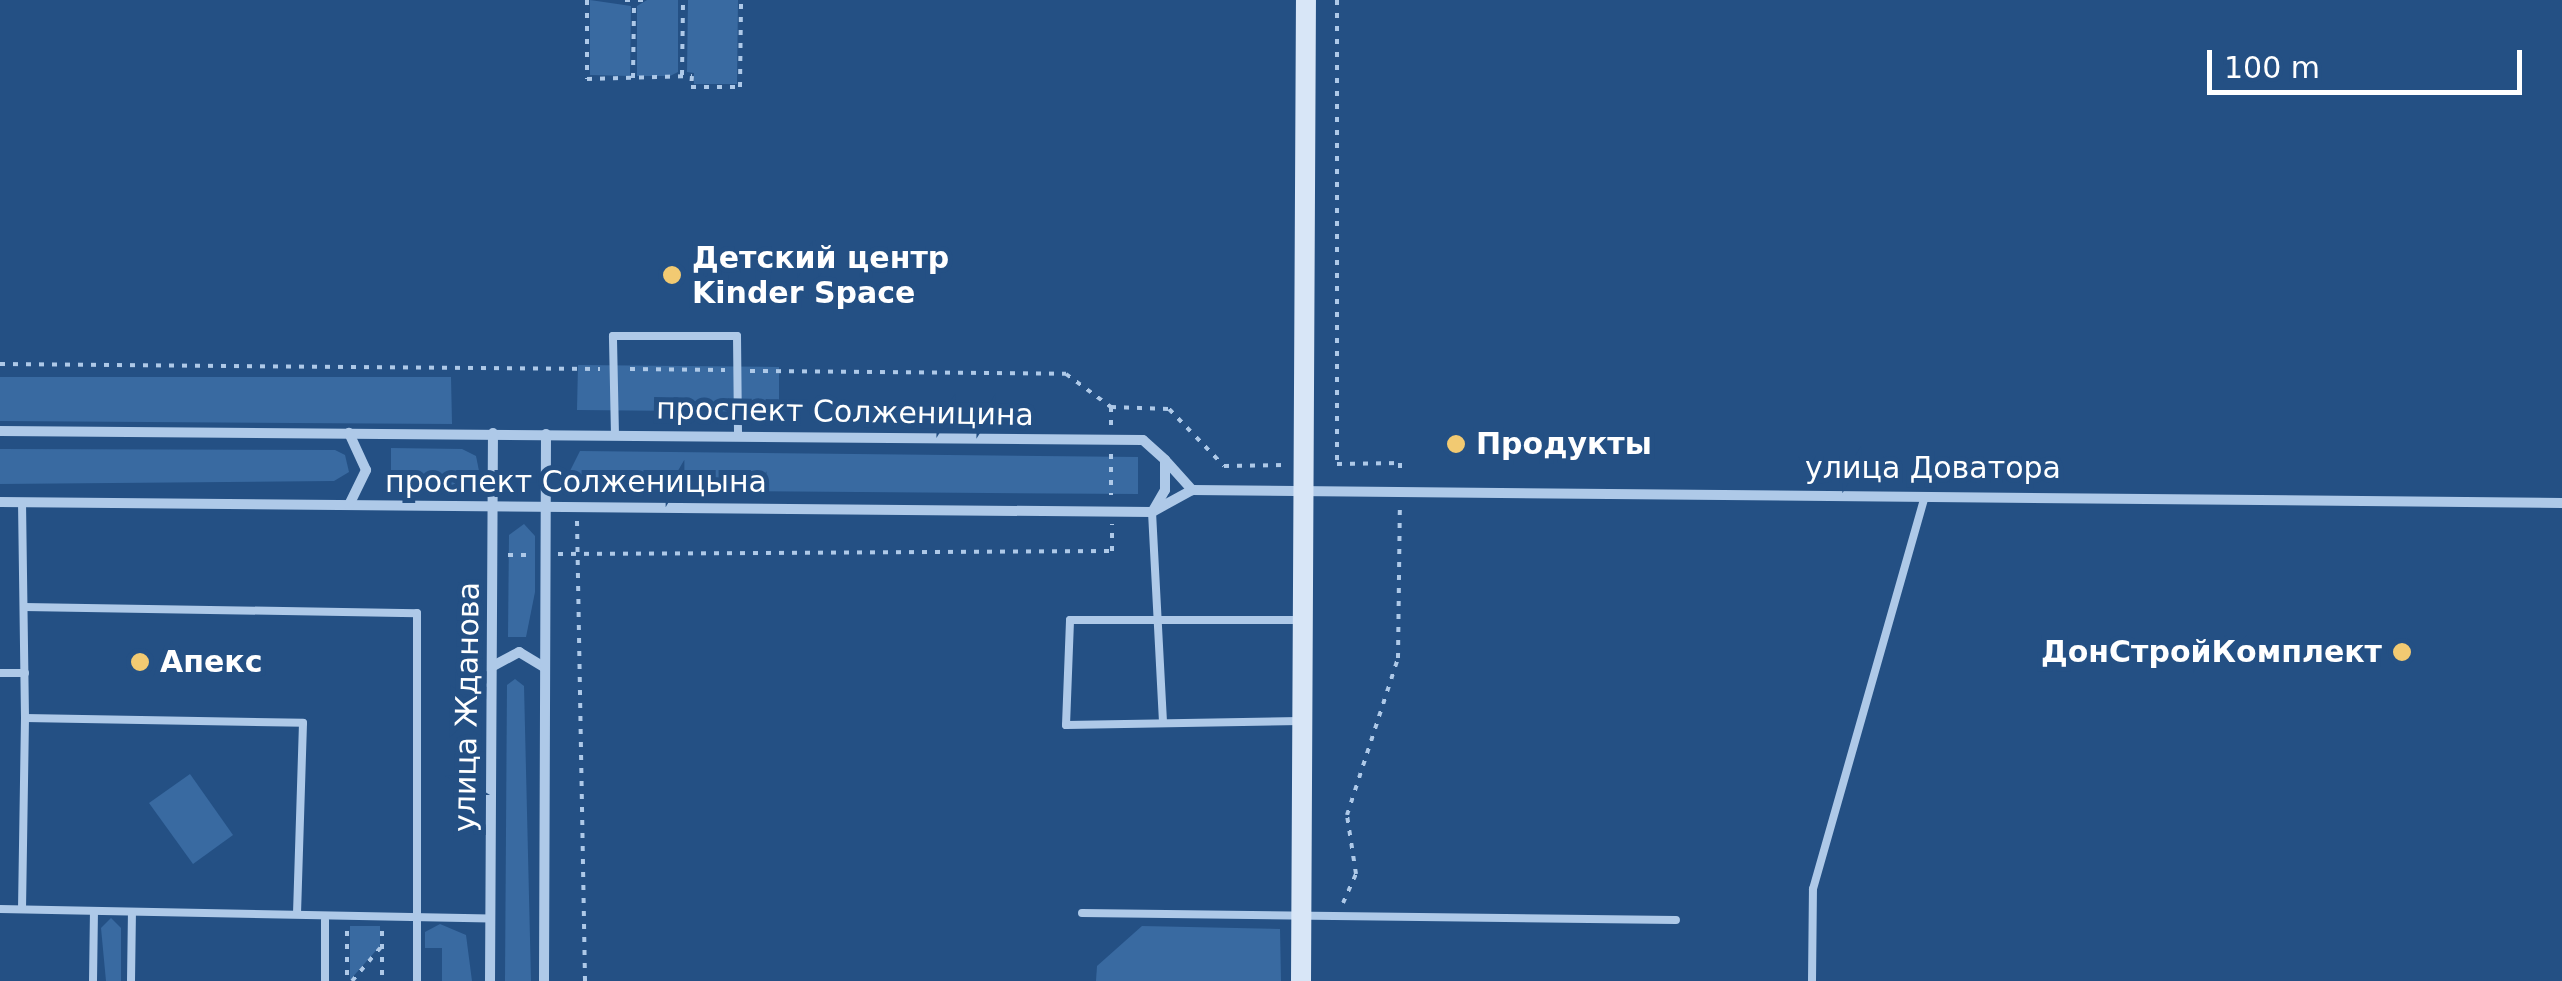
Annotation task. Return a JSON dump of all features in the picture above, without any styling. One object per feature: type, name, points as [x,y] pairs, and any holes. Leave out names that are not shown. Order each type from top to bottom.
[{"type":"street","points":[[1301,981],[1306,0]]},
{"type":"street","name":"проспект Солженицына","points":[[0,431],[546,434]]},
{"type":"street","points":[[348,505],[360,492],[366,470],[349,432]]},
{"type":"street","name":"улица Жданова","points":[[490,981],[494,433]]},
{"type":"street","points":[[544,981],[546,434]]},
{"type":"street","name":"проспект Солженицина","points":[[546,434],[1144,440],[1165,460]]},
{"type":"street","points":[[1165,460],[1192,490],[1303,493]]},
{"type":"street","points":[[1152,512],[1165,490],[1165,460]]},
{"type":"street","name":"проспект Солженицына","points":[[0,502],[1152,512],[1192,490]]},
{"type":"street","name":"улица Доватора","points":[[1303,493],[2562,503]]},
{"type":"street","points":[[494,666],[519,652],[545,668]]},
{"type":"lane","points":[[614,435],[613,336],[738,336],[738,436]]},
{"type":"lane","points":[[1812,981],[1813,889],[1925,498]]},
{"type":"lane","points":[[22,502],[26,718],[22,909]]},
{"type":"lane","points":[[1152,512],[1162,618],[1163,723]]},
{"type":"lane","points":[[24,607],[417,613],[417,981]]},
{"type":"lane","points":[[1302,620],[1070,620],[1066,724],[1302,721]]},
{"type":"lane","points":[[0,673],[25,673]]},
{"type":"lane","points":[[26,718],[303,724],[297,914]]},
{"type":"lane","points":[[0,909],[297,914],[325,920],[490,918]]},
{"type":"lane","points":[[93,981],[94,911]]},
{"type":"lane","points":[[132,912],[132,981]]},
{"type":"lane","points":[[1082,913],[1301,919],[1676,920]]},
{"type":"lane","points":[[325,920],[325,981]]},
{"type":"path","points":[[587,0],[586,78],[692,76],[691,87],[740,87],[741,0]]},
{"type":"path","points":[[625,0],[644,0]]},
{"type":"path","points":[[682,76],[683,0]]},
{"type":"path","points":[[634,3],[634,79]]},
{"type":"path","points":[[0,364],[1066,374],[1111,407]]},
{"type":"path","points":[[576,508],[585,981]]},
{"type":"path","points":[[347,920],[349,981]]},
{"type":"path","points":[[382,920],[382,981]]},
{"type":"path","points":[[349,981],[382,946]]},
{"type":"shaded area","points":[[590,0],[631,6],[630,76],[590,75]]},
{"type":"shaded area","points":[[647,0],[678,0],[678,72],[670,76],[637,76],[637,6]]},
{"type":"shaded area","points":[[688,0],[738,0],[737,84],[694,84],[694,73],[687,72]]},
{"type":"shaded area","points":[[578,365],[779,367],[779,412],[577,410]]},
{"type":"shaded area","points":[[0,377],[451,377],[452,424],[0,421]]},
{"type":"shaded area","points":[[391,448],[462,449],[476,456],[480,476],[461,489],[430,489],[391,477]]},
{"type":"shaded area","points":[[0,449],[335,450],[345,455],[349,472],[334,481],[0,484]]},
{"type":"shaded area","points":[[580,451],[1138,457],[1138,494],[580,490],[567,477]]},
{"type":"shaded area","points":[[524,524],[535,536],[535,592],[526,637],[508,637],[509,535]]},
{"type":"shaded area","points":[[515,679],[524,686],[531,981],[505,981],[507,685]]},
{"type":"shaded area","points":[[190,774],[233,835],[193,864],[149,803]]},
{"type":"shaded area","points":[[111,918],[121,928],[121,981],[106,981],[101,928]]},
{"type":"shaded area","points":[[440,924],[466,935],[472,981],[442,981],[442,948],[425,948],[425,932]]},
{"type":"shaded area","points":[[350,926],[380,926],[380,946],[350,980]]},
{"type":"shaded area","points":[[1142,926],[1280,929],[1281,981],[1096,981],[1097,966]]},
{"type":"place","name":"Детский центр Kinder Space","points":[[672,275]]},
{"type":"place","name":"Продукты","points":[[1456,444]]},
{"type":"place","name":"ДонСтройКомплект","points":[[2402,652]]},
{"type":"place","name":"Апекс","points":[[140,662]]}]
